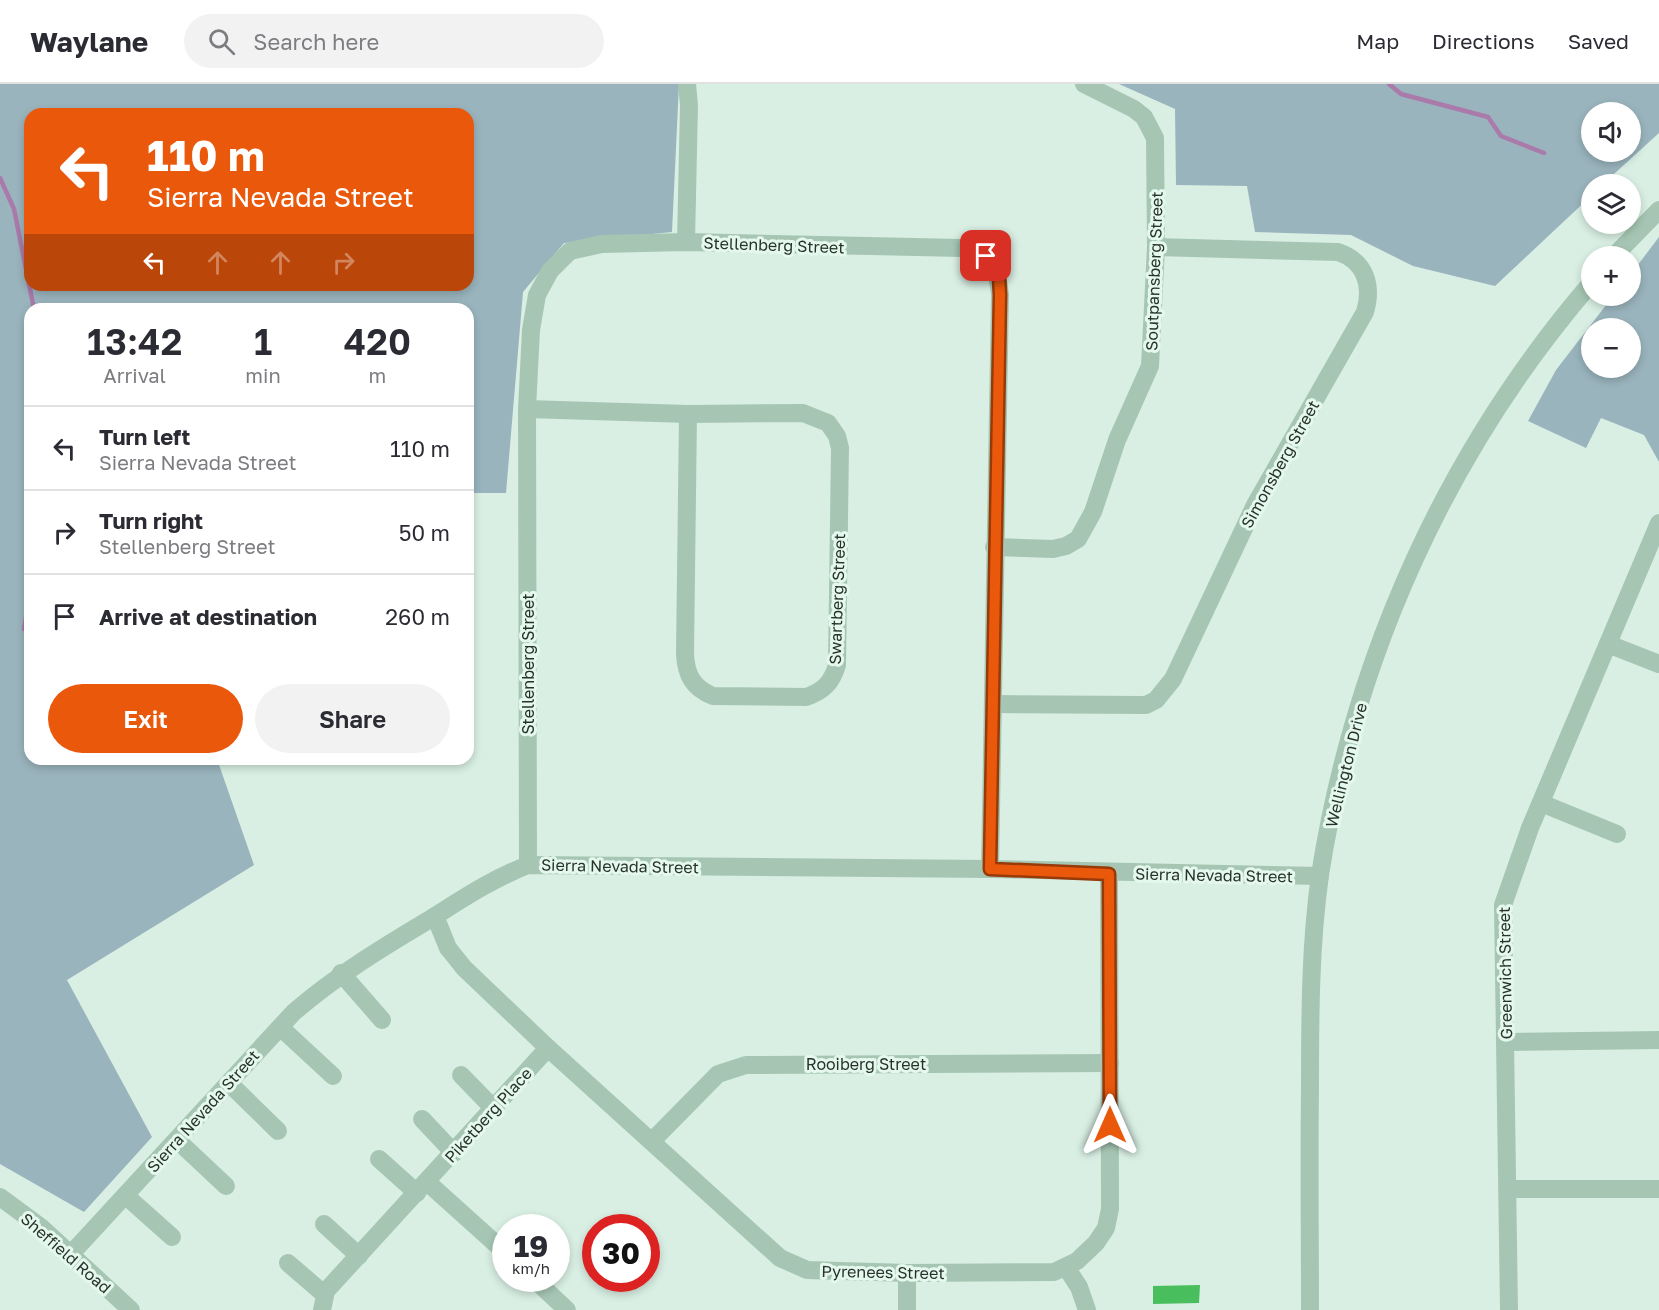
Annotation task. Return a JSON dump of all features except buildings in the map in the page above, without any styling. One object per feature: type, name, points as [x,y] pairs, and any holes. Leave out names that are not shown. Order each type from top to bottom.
[{"type":"street","points":[[686,242],[689,105],[687,84]]},
{"type":"street","name":"Soutpansberg Street","points":[[994,547],[1053,549],[1066,546],[1078,539],[1087,526],[1117,440],[1150,366],[1156,248],[1157,152],[1151,128],[1134,109],[1084,84]]},
{"type":"street","points":[[1624,246],[1659,210]]},
{"type":"street","name":"Stellenberg Street","points":[[528,865],[527,409],[531,330],[537,295],[555,265],[570,251],[586,246],[686,242],[962,248],[986,256],[999,277],[990,869]]},
{"type":"street","name":"Simonsberg Street","points":[[994,704],[1133,706],[1156,700],[1173,679],[1255,505],[1365,312],[1369,300],[1366,277],[1361,267],[1351,256],[1338,252],[1156,248]]},
{"type":"street","name":"Wellington Drive","points":[[1310,1310],[1310,1024],[1320,876],[1354,724],[1397,596],[1428,529],[1473,445],[1524,366],[1581,296]]},
{"type":"street","name":"Swartberg Street","points":[[527,409],[688,414],[803,413],[828,423],[840,441],[837,665],[831,682],[816,694],[806,697],[713,696],[703,692],[689,677],[685,654],[688,414]]},
{"type":"street","name":"Greenwich Street","points":[[1509,1310],[1503,906],[1508,886],[1541,802],[1659,523]]},
{"type":"street","points":[[1608,644],[1659,664]]},
{"type":"street","points":[[1541,802],[1617,834]]},
{"type":"street","name":"Sierra Nevada Street","points":[[70,1255],[294,1012],[341,973],[435,916],[477,887],[528,865],[990,869],[1109,874],[1320,876]]},
{"type":"street","name":"Pyrenees Street","points":[[435,916],[454,958],[548,1048],[780,1258],[807,1270],[907,1273],[1053,1272],[1066,1267],[1085,1254],[1106,1228],[1110,1209],[1109,874]]},
{"type":"street","points":[[341,973],[382,1020]]},
{"type":"street","points":[[280,1027],[333,1076]]},
{"type":"street","points":[[1506,1042],[1659,1040]]},
{"type":"street","name":"Piketberg Place","points":[[324,1303],[359,1256],[548,1048]]},
{"type":"street","name":"Rooiberg Street","points":[[652,1142],[718,1074],[746,1065],[1110,1063]]},
{"type":"street","points":[[461,1076],[494,1109]]},
{"type":"street","points":[[229,1083],[278,1131]]},
{"type":"street","points":[[422,1119],[454,1153]]},
{"type":"street","points":[[177,1140],[226,1186]]},
{"type":"street","points":[[379,1159],[422,1187],[492,1242]]},
{"type":"street","points":[[1508,1189],[1659,1189]]},
{"type":"street","points":[[126,1196],[172,1237]]},
{"type":"street","name":"Sheffield Road","points":[[0,1197],[42,1228],[131,1310]]},
{"type":"street","points":[[324,1224],[359,1256]]},
{"type":"street","points":[[288,1263],[324,1303]]},
{"type":"street","points":[[1066,1267],[1079,1287],[1087,1310]]},
{"type":"street","points":[[906,1310],[907,1273]]},
{"type":"street","points":[[548,1292],[567,1310]]},
{"type":"shaded area","points":[[0,84],[679,84],[672,232],[564,243],[523,292],[506,493],[474,493],[474,303],[24,303],[24,765],[219,765],[254,865],[67,980],[152,1137],[84,1212],[0,1164]]},
{"type":"shaded area","points":[[1119,84],[1659,84],[1659,133],[1641,149],[1641,102],[1581,102],[1581,162],[1627,162],[1614,174],[1581,174],[1581,205],[1495,286],[1413,266],[1351,235],[1255,232],[1247,186],[1176,185],[1175,109]]},
{"type":"shaded area","points":[[1659,237],[1659,462],[1644,435],[1601,418],[1586,448],[1528,421],[1556,370],[1581,338],[1581,378],[1641,378],[1641,318],[1596,318],[1605,306],[1641,306],[1641,261]]},
{"type":"waterway","points":[[1389,84],[1401,94],[1488,117],[1501,136],[1544,153]]},
{"type":"waterway","points":[[0,178],[14,209],[24,259]]},
{"type":"waterway","points":[[30,291],[33,303]]},
{"type":"route","points":[[986,256],[999,277],[1000,295],[990,869],[1109,874],[1110,1125]]}]
